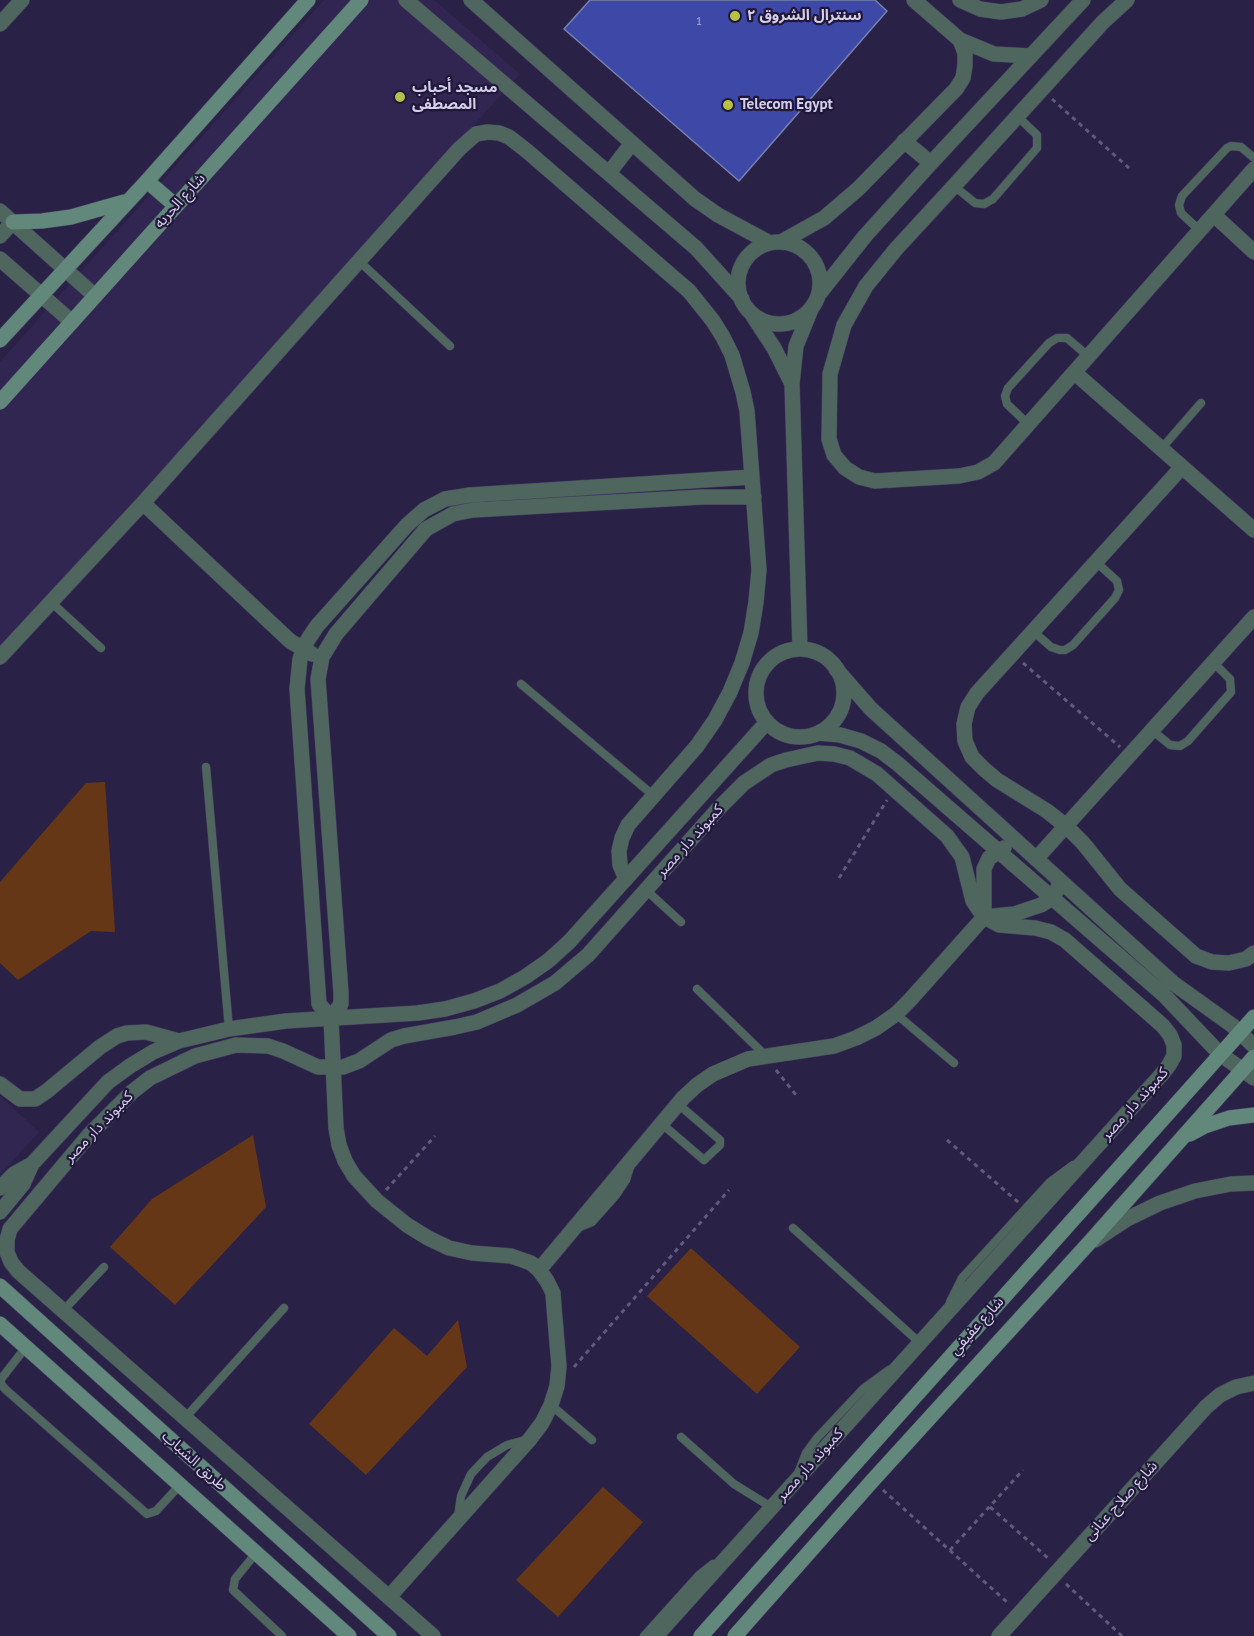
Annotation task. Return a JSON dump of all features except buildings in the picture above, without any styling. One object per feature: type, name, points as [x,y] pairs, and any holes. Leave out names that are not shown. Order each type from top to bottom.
[{"type":"street","points":[[0,24],[22,0]]},
{"type":"street","points":[[0,340],[147,181],[308,0]]},
{"type":"street","name":"شارع الحريه","points":[[0,402],[361,0]]},
{"type":"street","points":[[406,0],[696,248],[761,319],[775,324],[789,323],[802,317],[865,236],[1083,0]]},
{"type":"street","points":[[471,0],[695,199],[718,215],[776,242],[796,245],[808,254],[816,266],[820,280],[815,301],[796,346],[792,384],[800,649]]},
{"type":"street","points":[[914,0],[960,40],[994,54],[1012,57],[1031,56]]},
{"type":"street","points":[[960,0],[980,9],[1001,12],[1022,9],[1041,0]]},
{"type":"street","points":[[1127,0],[1103,22],[1017,116],[896,249],[866,286],[844,325],[830,374],[829,439],[834,454],[845,468],[858,477],[875,481],[959,476],[978,472],[994,463],[1254,170]]},
{"type":"street","points":[[792,384],[764,332],[746,305],[738,285],[743,264],[757,248],[776,242],[824,218],[858,189],[956,89],[963,78],[965,65],[965,52],[960,40]]},
{"type":"street","points":[[0,657],[143,502],[466,141],[476,134],[499,133],[509,137],[688,291],[713,321],[732,355],[744,392],[759,570],[751,633],[730,692],[715,720],[698,746],[628,825],[621,838],[620,865],[626,879]]},
{"type":"street","points":[[904,141],[930,163]]},
{"type":"street","points":[[609,173],[632,143]]},
{"type":"street","points":[[147,181],[176,206]]},
{"type":"street","points":[[0,236],[12,222],[71,217],[100,211],[127,201]]},
{"type":"street","points":[[0,211],[95,296]]},
{"type":"street","points":[[1214,215],[1254,252]]},
{"type":"street","points":[[0,259],[72,322]]},
{"type":"street","points":[[1075,373],[1254,531]]},
{"type":"street","points":[[1182,467],[977,693],[968,707],[964,724],[966,741],[972,757],[997,780],[1047,811],[1065,826],[1083,843],[1120,889],[1196,956],[1212,962],[1229,963],[1246,959],[1254,953]]},
{"type":"street","points":[[389,1597],[530,1439],[551,1405],[557,1386],[559,1366],[553,1293],[548,1281],[531,1263],[511,1256],[472,1253],[449,1248],[407,1226],[377,1201],[354,1176],[339,1145],[334,1110],[331,1018],[320,1004],[297,689],[298,669],[303,650],[317,626],[406,525],[424,510],[445,499],[470,495],[752,477]]},
{"type":"street","points":[[331,1018],[341,1004],[341,993],[318,705],[318,679],[322,657],[336,634],[420,536],[435,523],[453,514],[472,510],[702,496],[754,497]]},
{"type":"street","points":[[143,502],[284,636],[303,650],[322,657]]},
{"type":"street","points":[[1036,859],[1254,617]]},
{"type":"street","points":[[1248,1074],[1220,1054],[1164,995],[881,751],[861,741],[840,735],[791,736],[767,723],[756,700],[756,687],[767,664],[776,656],[800,649],[827,658],[871,709],[1060,881],[1173,983],[1240,1032],[1254,1046]]},
{"type":"street","points":[[818,734],[830,725],[839,713],[844,698],[843,683],[836,669]]},
{"type":"street","points":[[0,1188],[14,1174],[32,1164],[108,1082],[146,1056],[178,1041],[229,1029],[286,1021],[445,1009],[500,991],[525,977],[569,942],[767,723]]},
{"type":"street","name":"كمبوند دار مصر","points":[[434,1636],[18,1271],[7,1252],[10,1229],[89,1135],[132,1092],[172,1066],[195,1056],[236,1045],[268,1046],[311,1065],[334,1069],[351,1065],[391,1041],[404,1036],[477,1022],[537,995],[580,962],[731,795],[750,778],[771,765],[802,755],[834,754],[864,765],[894,789],[955,846],[966,870],[973,901],[984,917],[999,925],[1035,928],[1065,940],[1170,1035],[1174,1045],[1173,1056],[1169,1065],[656,1636]]},
{"type":"street","points":[[984,917],[984,868],[989,858],[997,851],[1019,843]]},
{"type":"street","points":[[539,1270],[678,1104],[697,1085],[713,1074],[748,1059],[834,1046],[856,1038],[896,1014],[984,917],[1031,910],[1051,899],[1060,881]]},
{"type":"street","name":"شارع عفيفي","points":[[701,1636],[1254,1017]]},
{"type":"street","points":[[0,1084],[20,1099],[35,1099],[117,1036],[146,1032],[178,1041]]},
{"type":"street","name":"شارع عفيفي","points":[[735,1636],[920,1427],[1182,1138],[1248,1074],[1254,1057]]},
{"type":"street","points":[[1182,1138],[1205,1126],[1229,1118],[1254,1115]]},
{"type":"street","points":[[0,1212],[23,1184],[32,1164]]},
{"type":"street","points":[[1089,1243],[1127,1219],[1160,1203],[1195,1191],[1230,1184],[1254,1183]]},
{"type":"street","name":"طريق الشباب","points":[[0,1286],[388,1636]]},
{"type":"street","name":"طريق الشباب","points":[[0,1324],[349,1636]]},
{"type":"street","name":"شارع صلاح عنانى","points":[[999,1636],[1206,1407],[1220,1395],[1236,1387],[1254,1383]]},
{"type":"street","points":[[902,1411],[920,1427]]},
{"type":"lane","points":[[954,186],[975,203],[984,204],[993,199],[1037,148],[1037,135],[1017,116]]},
{"type":"lane","points":[[1200,231],[1181,213],[1179,204],[1182,196],[1227,148],[1241,147],[1254,158]]},
{"type":"lane","points":[[358,261],[450,346]]},
{"type":"lane","points":[[1029,425],[1007,404],[1005,396],[1008,388],[1049,343],[1057,338],[1067,338],[1089,357]]},
{"type":"lane","points":[[1161,448],[1201,403]]},
{"type":"lane","points":[[1033,631],[1051,647],[1060,651],[1073,645],[1115,598],[1119,590],[1117,581],[1096,562]]},
{"type":"lane","points":[[51,602],[101,648]]},
{"type":"lane","points":[[1152,730],[1170,745],[1180,746],[1188,741],[1229,695],[1232,687],[1230,678],[1213,662]]},
{"type":"lane","points":[[521,684],[654,796]]},
{"type":"lane","points":[[206,767],[229,1029]]},
{"type":"lane","points":[[646,890],[681,922]]},
{"type":"lane","points":[[697,989],[766,1056]]},
{"type":"lane","points":[[896,1014],[954,1063]]},
{"type":"lane","points":[[663,1124],[704,1160],[720,1145],[720,1140],[678,1104]]},
{"type":"lane","points":[[947,1312],[962,1278],[1058,1175],[1087,1156]]},
{"type":"lane","points":[[792,1228],[920,1343]]},
{"type":"lane","points":[[63,1311],[104,1267]]},
{"type":"lane","points":[[185,1418],[284,1308]]},
{"type":"lane","points":[[26,1347],[1,1379],[1,1384],[5,1389],[147,1514],[156,1511],[180,1485]]},
{"type":"lane","points":[[551,1405],[592,1440]]},
{"type":"lane","points":[[681,1437],[734,1484],[771,1508]]},
{"type":"lane","points":[[644,1636],[699,1575],[732,1551]]},
{"type":"lane","points":[[256,1553],[235,1580],[232,1590],[282,1636]]},
{"type":"path","points":[[1041,90],[1129,168]]},
{"type":"path","points":[[1012,654],[1129,755]]},
{"type":"path","points":[[839,878],[894,789]]},
{"type":"path","points":[[766,1056],[796,1095]]},
{"type":"path","points":[[377,1201],[435,1136]]},
{"type":"path","points":[[947,1140],[1025,1209]]},
{"type":"path","points":[[557,1386],[729,1190]]},
{"type":"path","points":[[950,1550],[1023,1470]]},
{"type":"path","points":[[873,1480],[1019,1613]]},
{"type":"path","points":[[990,1507],[1122,1636]]},
{"type":"shaded area","points":[[324,0],[434,0],[520,74],[0,649],[0,362]]},
{"type":"shaded area","points":[[105,782],[115,932],[91,931],[18,980],[0,963],[0,882],[86,783]]},
{"type":"shaded area","points":[[0,1096],[39,1132],[0,1175]]},
{"type":"shaded area","points":[[253,1135],[266,1207],[175,1305],[110,1247],[152,1199]]},
{"type":"shaded area","points":[[691,1248],[800,1347],[757,1394],[647,1296]]},
{"type":"shaded area","points":[[458,1320],[467,1367],[366,1475],[309,1424],[394,1328],[427,1356]]},
{"type":"shaded area","points":[[603,1487],[643,1522],[558,1617],[516,1580]]},
{"type":"place","name":"سنترال الشروق ٢","points":[[735,16]]},
{"type":"place","name":"مسجد أحباب المصطفى","points":[[400,97]]},
{"type":"place","name":"Telecom Egypt","points":[[728,105]]}]
